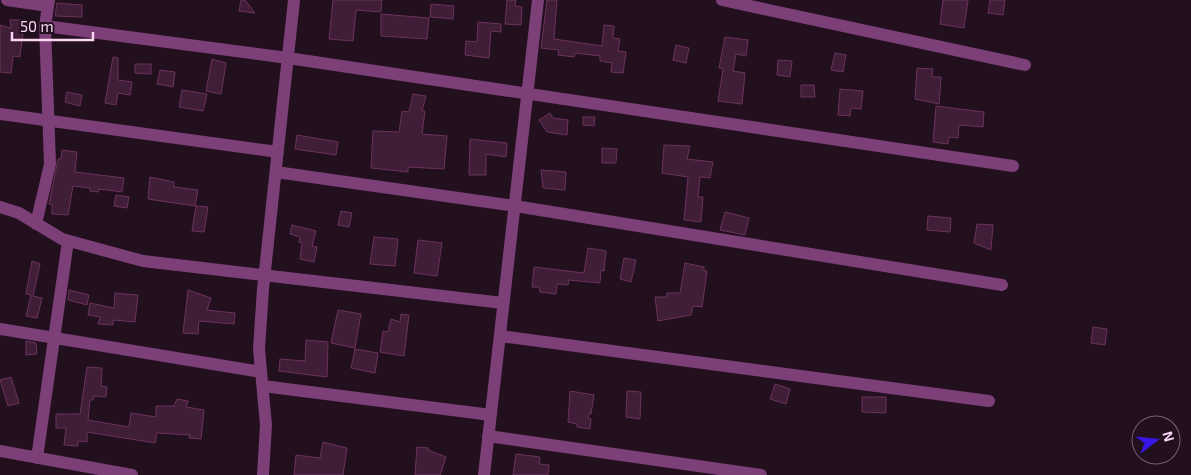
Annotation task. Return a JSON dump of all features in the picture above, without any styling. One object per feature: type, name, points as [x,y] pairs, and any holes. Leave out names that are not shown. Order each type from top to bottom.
[{"type":"street","points":[[7,0],[48,3],[46,26],[50,164],[36,224]]},
{"type":"street","points":[[263,475],[266,425],[259,348],[264,276],[294,0]]},
{"type":"street","points":[[484,475],[538,0]]},
{"type":"street","points":[[722,0],[1025,66]]},
{"type":"street","points":[[46,26],[288,58],[1013,166]]},
{"type":"street","points":[[0,114],[278,152]]},
{"type":"street","points":[[276,172],[515,206],[1002,285]]},
{"type":"street","points":[[0,207],[19,213],[68,240],[143,261],[504,303]]},
{"type":"street","points":[[37,458],[68,240]]},
{"type":"street","points":[[0,329],[261,372]]},
{"type":"street","points":[[500,336],[989,401]]},
{"type":"street","points":[[262,386],[491,415]]},
{"type":"street","points":[[488,436],[761,475]]},
{"type":"street","points":[[0,451],[132,475]]},
{"type":"building","points":[[241,0],[245,0],[255,13],[239,11]]},
{"type":"building","points":[[333,0],[382,0],[381,12],[356,10],[353,41],[329,39]]},
{"type":"building","points":[[507,0],[516,0],[515,6],[522,7],[521,25],[505,24]]},
{"type":"building","points":[[547,0],[557,0],[554,39],[602,46],[604,25],[614,26],[613,38],[620,39],[618,51],[626,52],[623,73],[611,72],[612,63],[600,61],[600,56],[575,53],[574,57],[558,55],[559,50],[541,48]]},
{"type":"building","points":[[943,0],[968,0],[964,28],[940,24]]},
{"type":"building","points":[[990,0],[1005,0],[1003,15],[988,13]]},
{"type":"building","points":[[57,3],[82,5],[82,17],[55,16]]},
{"type":"building","points":[[431,4],[454,6],[453,19],[430,17]]},
{"type":"building","points":[[381,14],[429,18],[427,39],[381,36]]},
{"type":"building","points":[[10,20],[25,20],[20,57],[13,56],[11,73],[0,72],[0,25],[11,28]]},
{"type":"building","points":[[478,22],[501,24],[501,32],[491,31],[489,58],[465,55],[466,41],[477,42]]},
{"type":"building","points":[[725,37],[748,40],[746,56],[736,54],[733,71],[745,73],[742,104],[718,101],[723,69],[719,68]]},
{"type":"building","points":[[676,45],[689,48],[686,63],[673,60]]},
{"type":"building","points":[[835,53],[846,55],[843,72],[831,70]]},
{"type":"building","points":[[113,57],[118,58],[118,80],[132,82],[130,95],[118,93],[116,105],[105,103]]},
{"type":"building","points":[[212,59],[226,63],[221,94],[206,91]]},
{"type":"building","points":[[778,60],[792,61],[790,77],[777,75]]},
{"type":"building","points":[[135,64],[151,64],[151,74],[135,73]]},
{"type":"building","points":[[917,68],[933,69],[932,77],[941,77],[939,104],[915,99]]},
{"type":"building","points":[[160,70],[175,72],[173,87],[157,84]]},
{"type":"building","points":[[801,85],[814,85],[815,97],[801,97]]},
{"type":"building","points":[[840,89],[863,91],[861,109],[851,108],[850,116],[838,115]]},
{"type":"building","points":[[182,90],[207,94],[203,111],[179,107]]},
{"type":"building","points":[[67,92],[82,95],[80,106],[65,102]]},
{"type":"building","points":[[413,94],[426,96],[422,111],[425,111],[422,134],[447,136],[444,169],[408,167],[408,172],[371,168],[373,131],[399,132],[402,111],[409,112]]},
{"type":"building","points":[[936,106],[984,112],[983,127],[959,125],[958,138],[949,137],[948,144],[933,142]]},
{"type":"building","points":[[550,113],[553,118],[568,120],[567,135],[547,132],[539,120]]},
{"type":"building","points":[[583,117],[595,117],[594,126],[583,125]]},
{"type":"building","points":[[297,135],[338,142],[336,155],[295,149]]},
{"type":"building","points":[[470,139],[507,143],[506,157],[486,154],[486,175],[469,175]]},
{"type":"building","points":[[664,145],[690,146],[687,159],[713,162],[710,178],[700,177],[698,197],[703,197],[701,222],[684,220],[688,177],[662,173]]},
{"type":"building","points":[[602,148],[617,149],[616,163],[602,163]]},
{"type":"building","points":[[62,150],[77,152],[75,172],[124,178],[122,192],[99,189],[98,192],[90,191],[90,188],[73,186],[68,215],[52,214],[52,205],[49,204],[58,159],[61,159]]},
{"type":"building","points":[[541,170],[566,172],[565,190],[543,188]]},
{"type":"building","points":[[150,177],[174,182],[174,187],[198,190],[195,206],[148,199]]},
{"type":"building","points":[[116,195],[129,197],[127,208],[114,206]]},
{"type":"building","points":[[196,206],[208,207],[204,232],[192,231]]},
{"type":"building","points":[[341,211],[352,213],[349,227],[338,225]]},
{"type":"building","points":[[725,212],[749,218],[745,235],[720,230]]},
{"type":"building","points":[[928,216],[951,218],[950,232],[927,230]]},
{"type":"building","points":[[977,224],[993,225],[991,250],[974,243]]},
{"type":"building","points":[[292,225],[316,231],[312,246],[317,247],[314,262],[300,259],[302,243],[299,242],[300,237],[290,234]]},
{"type":"building","points":[[374,237],[398,239],[395,266],[370,264]]},
{"type":"building","points":[[418,240],[442,243],[437,276],[414,273]]},
{"type":"building","points":[[588,248],[606,251],[604,271],[601,270],[600,283],[569,280],[568,285],[557,284],[556,294],[540,292],[539,287],[532,287],[534,267],[584,273]]},
{"type":"building","points":[[624,258],[636,260],[631,282],[620,279]]},
{"type":"building","points":[[32,261],[40,264],[33,296],[42,298],[37,318],[26,316],[31,295],[26,294]]},
{"type":"building","points":[[685,263],[704,267],[704,271],[707,271],[702,307],[693,306],[691,315],[658,321],[655,297],[667,297],[667,293],[680,293]]},
{"type":"building","points":[[69,290],[89,295],[87,305],[68,300]]},
{"type":"building","points":[[188,290],[211,298],[207,310],[235,313],[234,324],[199,321],[198,334],[183,333]]},
{"type":"building","points":[[115,293],[138,295],[135,322],[113,320],[113,325],[98,324],[100,317],[88,315],[90,303],[114,308]]},
{"type":"building","points":[[338,310],[361,314],[355,348],[331,343]]},
{"type":"building","points":[[401,314],[409,315],[404,356],[380,352],[383,331],[388,332],[391,319],[400,322]]},
{"type":"building","points":[[1093,327],[1107,329],[1105,345],[1091,343]]},
{"type":"building","points":[[306,340],[328,342],[327,377],[279,371],[280,359],[305,361]]},
{"type":"building","points":[[26,341],[36,343],[37,354],[26,355]]},
{"type":"building","points":[[355,349],[378,353],[375,373],[351,368]]},
{"type":"building","points":[[87,367],[102,368],[101,386],[107,387],[106,397],[94,396],[93,400],[90,400],[88,420],[129,427],[131,413],[156,417],[156,406],[174,406],[177,399],[188,401],[186,407],[204,410],[201,439],[189,438],[190,435],[157,433],[155,443],[87,432],[87,442],[78,441],[78,446],[64,445],[66,428],[56,428],[56,414],[80,414]]},
{"type":"building","points":[[11,377],[19,403],[8,406],[0,380]]},
{"type":"building","points":[[775,384],[790,389],[786,404],[770,399]]},
{"type":"building","points":[[570,391],[594,395],[591,414],[589,414],[588,418],[591,419],[590,429],[577,427],[577,424],[568,422]]},
{"type":"building","points":[[627,391],[641,392],[640,419],[626,417]]},
{"type":"building","points":[[862,397],[886,397],[886,413],[862,412]]},
{"type":"building","points":[[323,442],[347,448],[343,475],[294,475],[296,455],[320,458]]},
{"type":"building","points":[[417,447],[428,448],[428,450],[446,457],[440,475],[415,475]]},
{"type":"building","points":[[516,454],[540,457],[539,464],[549,465],[548,475],[513,475]]}]
